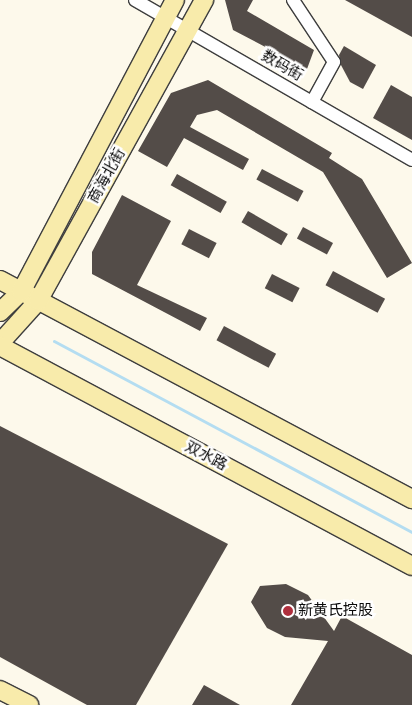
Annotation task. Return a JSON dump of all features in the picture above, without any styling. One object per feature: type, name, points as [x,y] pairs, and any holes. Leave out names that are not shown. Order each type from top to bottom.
[{"type":"main road","name":"商海北街","points":[[0,312],[21,292],[164,17],[175,0]]},
{"type":"main road","name":"商海北街","points":[[0,345],[38,301],[204,0]]},
{"type":"main road","points":[[0,280],[412,499]]},
{"type":"main road","name":"双水路","points":[[0,345],[412,566]]},
{"type":"main road","points":[[0,690],[29,705]]},
{"type":"street","name":"数码街","points":[[135,0],[412,160]]},
{"type":"street","points":[[293,0],[334,62],[312,102]]},
{"type":"building","points":[[225,0],[253,0],[247,11],[314,50],[307,69],[233,30]]},
{"type":"building","points":[[345,0],[412,0],[412,37]]},
{"type":"building","points":[[344,46],[376,65],[363,89],[350,82],[341,65],[339,55]]},
{"type":"building","points":[[208,80],[332,153],[329,158],[362,179],[412,263],[387,278],[323,172],[217,110],[197,115],[190,127],[249,159],[243,170],[184,138],[167,167],[138,151],[171,93]]},
{"type":"building","points":[[391,85],[412,97],[412,140],[373,118]]},
{"type":"building","points":[[262,169],[303,191],[298,202],[256,180]]},
{"type":"building","points":[[177,174],[227,202],[221,213],[171,185]]},
{"type":"building","points":[[122,195],[171,221],[137,285],[207,318],[200,331],[92,274],[92,252]]},
{"type":"building","points":[[248,211],[288,234],[281,245],[242,222]]},
{"type":"building","points":[[303,227],[333,243],[327,254],[297,238]]},
{"type":"building","points":[[189,229],[217,243],[209,258],[181,244]]},
{"type":"building","points":[[333,271],[385,299],[378,313],[325,285]]},
{"type":"building","points":[[272,274],[300,288],[292,302],[265,288]]},
{"type":"building","points":[[224,326],[276,354],[269,368],[216,340]]},
{"type":"building","points":[[0,426],[228,544],[136,705],[87,705],[0,657]]},
{"type":"building","points":[[286,584],[308,595],[334,631],[342,616],[412,655],[412,705],[291,705],[328,641],[285,637],[267,628],[251,602],[260,586]]},
{"type":"building","points":[[204,685],[240,705],[192,705]]},
{"type":"waterway","points":[[54,341],[412,532]]},
{"type":"place","name":"新黄氏控股","points":[[288,611]]}]
